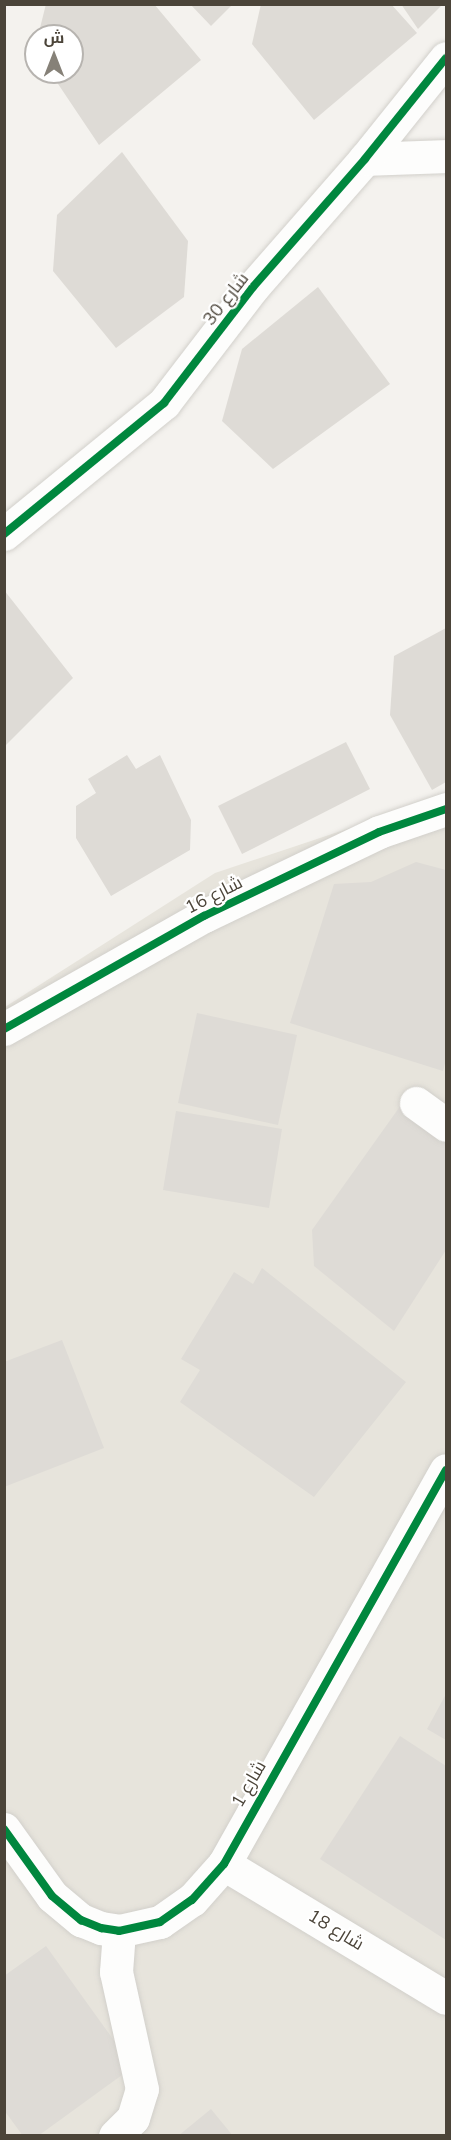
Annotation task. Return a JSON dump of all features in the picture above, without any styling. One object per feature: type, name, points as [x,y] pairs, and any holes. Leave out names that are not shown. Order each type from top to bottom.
[{"type":"street","name":"شارع 30","points":[[4,534],[164,403],[253,287],[365,159],[447,58]]},
{"type":"street","points":[[365,159],[447,156]]},
{"type":"street","name":"شارع 16","points":[[4,1029],[214,911],[379,832],[447,809]]},
{"type":"street","points":[[416,1102],[447,1125]]},
{"type":"street","name":"شارع 1","points":[[4,1829],[52,1896],[81,1920],[119,1931],[160,1922],[192,1900],[224,1864],[447,1470]]},
{"type":"street","name":"شارع 18","points":[[224,1864],[447,1998]]},
{"type":"street","points":[[115,2136],[133,2118],[142,2089],[116,1972],[119,1931]]},
{"type":"shaded area","points":[[446,796],[446,2135],[5,2136],[5,1007],[215,873]]},
{"type":"building","points":[[46,4],[154,4],[201,60],[99,145],[58,84],[84,84],[84,24],[41,24]]},
{"type":"building","points":[[190,4],[233,4],[211,26]]},
{"type":"building","points":[[261,4],[391,4],[417,33],[314,120],[252,44]]},
{"type":"building","points":[[401,4],[443,4],[418,29]]},
{"type":"building","points":[[122,152],[188,241],[184,297],[116,348],[53,271],[57,215]]},
{"type":"building","points":[[318,287],[390,384],[273,469],[222,421],[242,349]]},
{"type":"building","points":[[4,590],[73,678],[4,747]]},
{"type":"building","points":[[446,628],[446,782],[432,790],[390,715],[394,656]]},
{"type":"building","points":[[346,742],[370,789],[242,854],[218,806]]},
{"type":"building","points":[[127,755],[136,769],[160,755],[191,820],[190,850],[111,896],[76,838],[76,806],[96,793],[88,779]]},
{"type":"building","points":[[416,862],[446,870],[446,1059],[443,1071],[290,1023],[334,884],[371,882]]},
{"type":"building","points":[[197,1013],[297,1035],[278,1125],[178,1103]]},
{"type":"building","points":[[401,1105],[446,1138],[446,1250],[394,1331],[314,1266],[312,1230]]},
{"type":"building","points":[[176,1111],[282,1129],[269,1208],[163,1190]]},
{"type":"building","points":[[262,1268],[406,1382],[314,1497],[180,1402],[200,1370],[181,1359],[234,1272],[253,1284]]},
{"type":"building","points":[[62,1340],[104,1448],[4,1487],[4,1362]]},
{"type":"building","points":[[446,1694],[446,1740],[427,1729]]},
{"type":"building","points":[[400,1736],[446,1766],[446,1940],[320,1859]]},
{"type":"building","points":[[46,1946],[133,2067],[38,2136],[23,2136],[4,2110],[4,1976]]},
{"type":"building","points":[[211,2109],[233,2136],[178,2136]]},
{"type":"cycle path","points":[[4,534],[164,403],[253,287],[365,159],[446,58]]},
{"type":"cycle path","points":[[4,1029],[204,916],[379,832],[446,809]]},
{"type":"cycle path","points":[[4,1829],[52,1896],[81,1920],[101,1928],[119,1931],[160,1922],[192,1900],[224,1864],[446,1470]]}]
